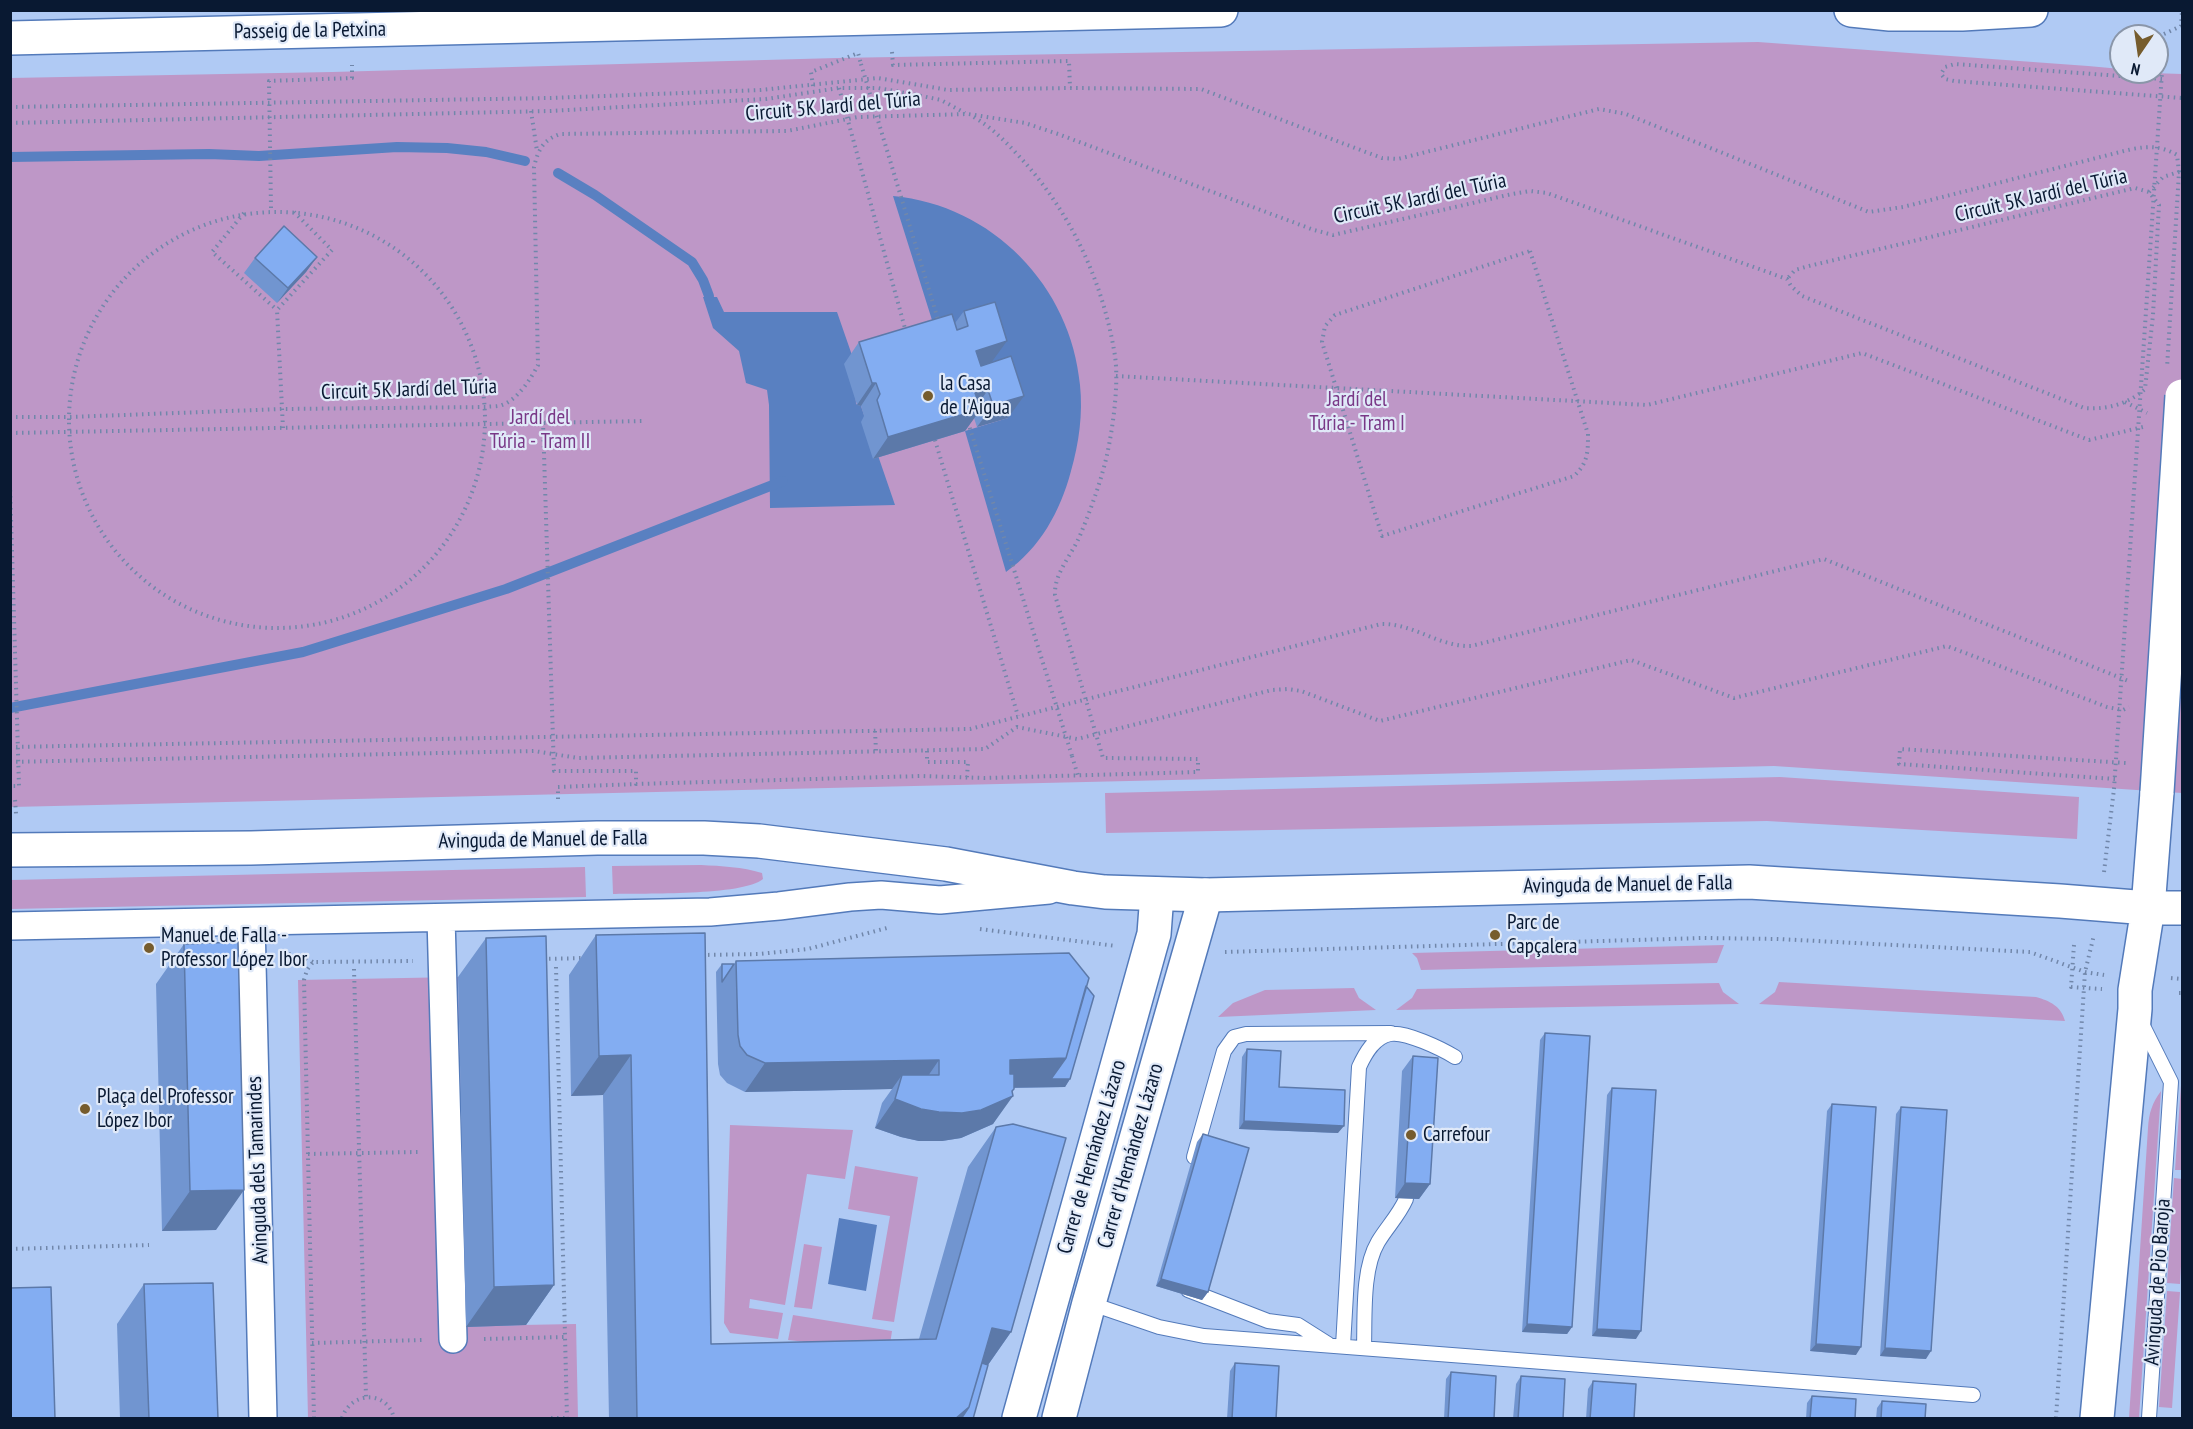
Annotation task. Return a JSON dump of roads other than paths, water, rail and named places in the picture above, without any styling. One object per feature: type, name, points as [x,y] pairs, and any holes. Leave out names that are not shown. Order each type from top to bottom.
[{"type":"main road","name":"Passeig de la Petxina","points":[[10,38],[608,17],[1221,10]]},
{"type":"main road","points":[[1851,10],[1890,14],[1962,14],[2031,10]]},
{"type":"main road","name":"Avinguda de Pio Baroja","points":[[2097,1419],[2137,976],[2148,909],[2182,396]]},
{"type":"main road","name":"Avinguda de Manuel de Falla","points":[[10,850],[251,848],[597,838],[704,838],[759,841],[946,864],[1073,888],[1157,894],[1206,895],[1749,882],[2048,900],[2148,909],[2182,908]]},
{"type":"main road","name":"Carrer de Hernández Lázaro","points":[[1019,1419],[1152,941],[1157,894]]},
{"type":"main road","name":"Carrer d'Hernández Lázaro","points":[[1059,1419],[1089,1303],[1206,895]]},
{"type":"street","name":"Avinguda de Manuel de Falla","points":[[10,926],[710,912],[850,897],[881,895],[940,900],[1073,888]]},
{"type":"street","points":[[441,918],[453,1339]]},
{"type":"street","name":"Avinguda dels Tamarindes","points":[[250,922],[263,1419]]},
{"type":"lane","name":"Avinguda de Pio Baroja","points":[[2135,1009],[2171,1082],[2149,1419]]},
{"type":"lane","points":[[1336,1346],[1359,1067],[1368,1049],[1379,1039],[1391,1033]]},
{"type":"lane","points":[[1190,1171],[1224,1051],[1234,1037],[1246,1034],[1391,1033],[1455,1057]]},
{"type":"lane","points":[[1364,1347],[1371,1257],[1406,1199]]},
{"type":"lane","points":[[1172,1284],[1268,1321],[1298,1325],[1336,1346]]},
{"type":"lane","points":[[1089,1303],[1159,1327],[1204,1335],[1973,1395]]},
{"type":"water","points":[[893,196],[929,203],[963,215],[993,234],[1020,257],[1043,284],[1061,315],[1073,349],[1080,385],[1081,418],[1071,471],[1061,501],[1047,528],[1029,552],[1006,572],[965,431],[1008,418],[937,336]]},
{"type":"water","points":[[703,297],[717,297],[724,312],[837,312],[854,361],[856,404],[861,406],[895,505],[770,508],[767,390],[746,383],[739,351],[713,328]]},
{"type":"water","points":[[839,1218],[877,1225],[866,1291],[828,1284]]},
{"type":"waterway","points":[[10,157],[209,154],[259,156],[397,147],[447,148],[486,152],[525,161]]},
{"type":"waterway","points":[[558,173],[595,195],[692,262],[709,296]]},
{"type":"waterway","points":[[10,708],[303,652],[506,589],[783,481]]},
{"type":"place","name":"la Casa de l'Aigua","points":[[928,396]]},
{"type":"place","name":"Parc de Capçalera","points":[[1495,935]]},
{"type":"place","name":"Manuel de Falla - Professor López Ibor","points":[[149,948]]},
{"type":"place","name":"Plaça del Professor López Ibor","points":[[85,1109]]},
{"type":"place","name":"Carrefour","points":[[1411,1135]]},
{"type":"park label","name":"Jardí del Túria - Tram I","points":[[1357,412]]},
{"type":"park label","name":"Jardí del Túria - Tram II","points":[[540,430]]}]
